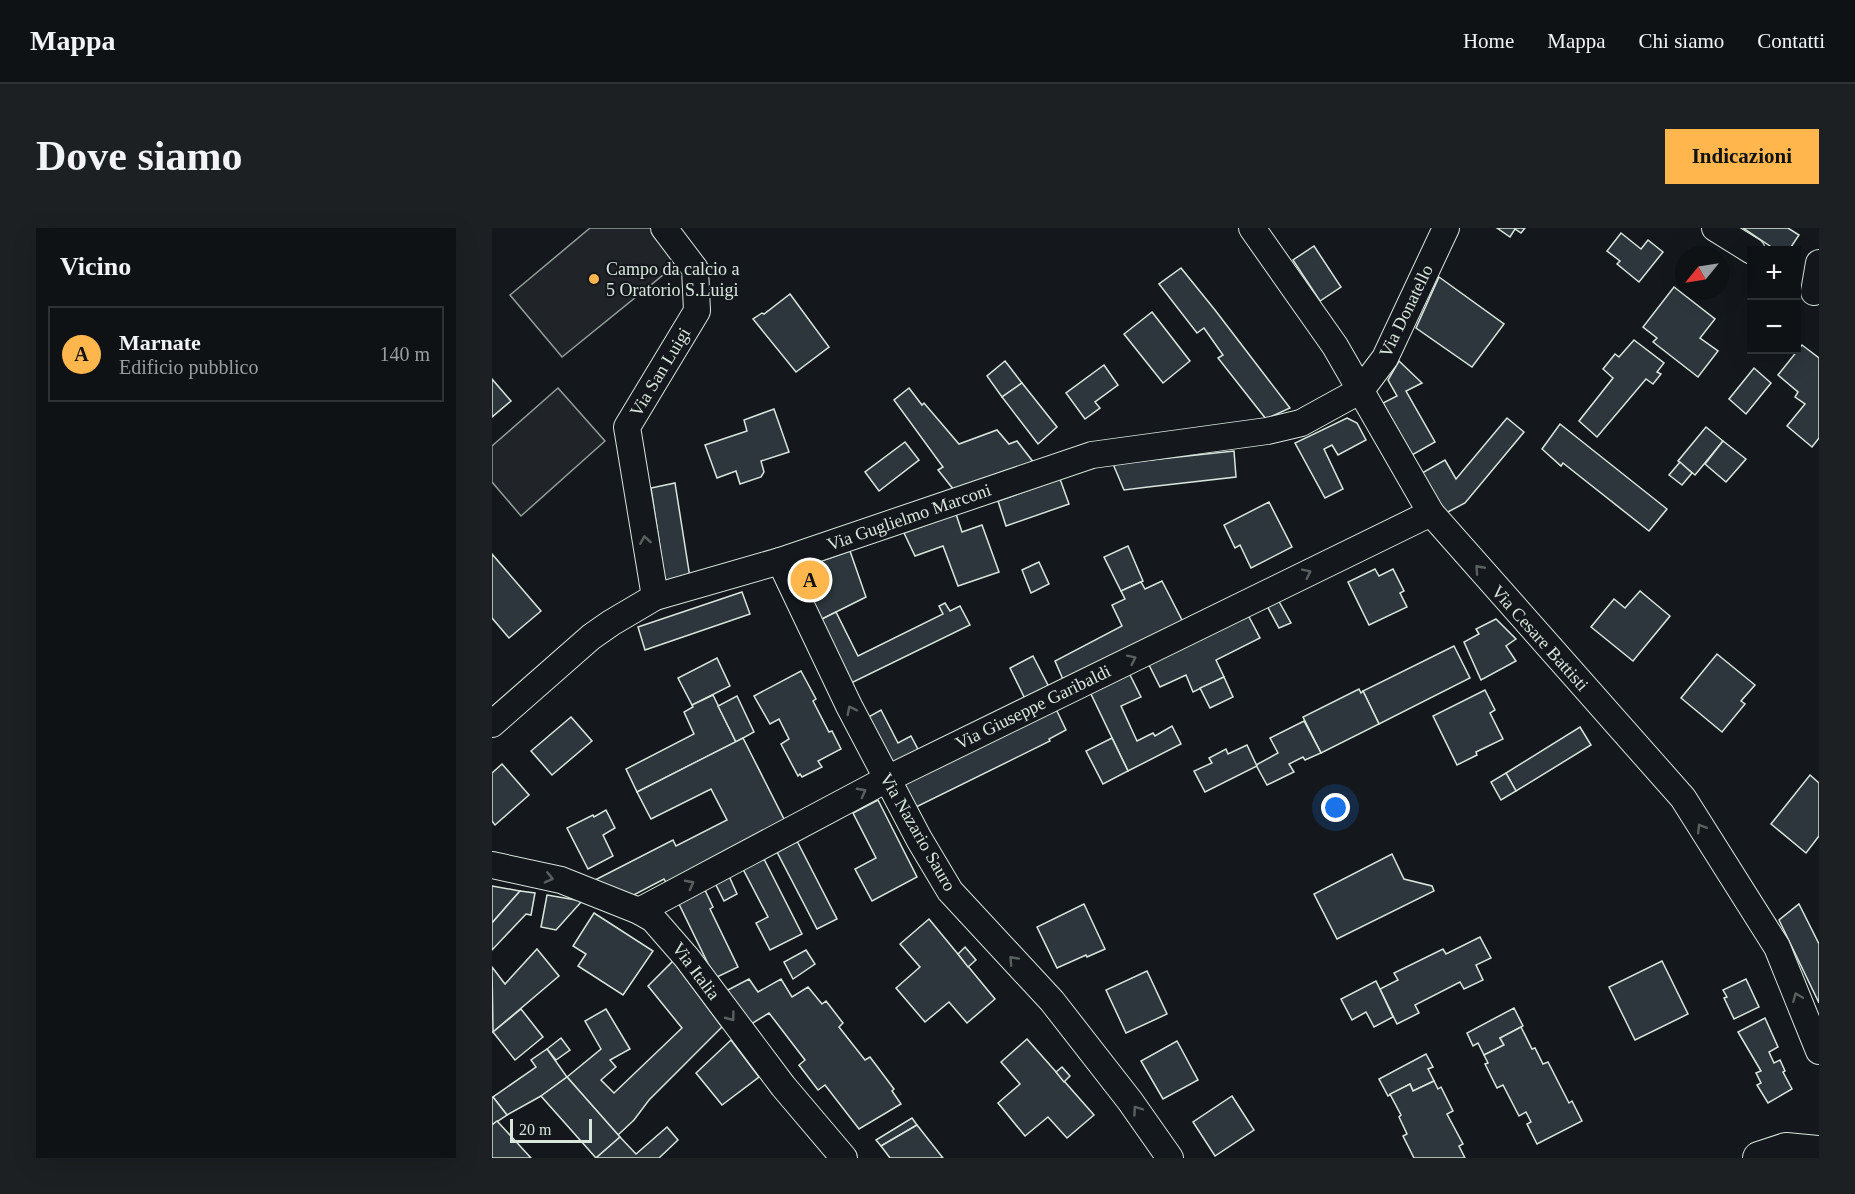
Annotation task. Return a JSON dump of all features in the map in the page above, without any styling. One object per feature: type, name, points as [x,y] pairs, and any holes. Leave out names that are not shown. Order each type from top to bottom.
[{"type":"street","name":"Via San Luigi","points":[[655,597],[627,427],[698,311],[695,269],[664,228]]},
{"type":"street","name":"Via Cesare Battisti","points":[[1252,228],[1335,346],[1431,513],[1683,798],[1777,947],[1819,1051]]},
{"type":"street","name":"Via Donatello","points":[[1361,390],[1385,358],[1446,228]]},
{"type":"street","points":[[1715,228],[1747,248]]},
{"type":"street","points":[[1810,289],[1819,263]]},
{"type":"street","name":"Via Guglielmo Marconi","points":[[492,724],[591,638],[611,623],[655,597],[780,561],[1092,455],[1267,431],[1301,423],[1361,390]]},
{"type":"street","name":"Via Giuseppe Garibaldi","points":[[639,911],[887,779],[1431,513]]},
{"type":"street","name":"Via Nazario Sauro","points":[[780,561],[849,706],[919,840],[950,891],[1052,1002],[1130,1101],[1170,1158]]},
{"type":"street","name":"Via Italia","points":[[492,865],[561,880],[639,911],[652,919],[673,942],[783,1086],[844,1158]]},
{"type":"street","points":[[1760,1158],[1786,1149],[1819,1152]]},
{"type":"shaded area","name":"Campo da calcio a 5 Oratorio S.Luigi","points":[[590,228],[654,228],[679,262],[562,357],[510,295]]},
{"type":"shaded area","points":[[558,388],[605,441],[521,516],[492,482],[492,446]]},
{"type":"building","points":[[1497,228],[1525,228],[1521,233],[1515,229],[1510,237]]},
{"type":"building","points":[[1743,228],[1788,228],[1799,235],[1792,246],[1770,246]]},
{"type":"building","points":[[1621,233],[1641,249],[1648,240],[1663,252],[1639,282],[1617,264],[1620,261],[1607,251]]},
{"type":"building","points":[[1314,246],[1341,287],[1320,301],[1293,260]]},
{"type":"building","points":[[1181,268],[1290,408],[1266,419],[1218,358],[1223,355],[1204,328],[1197,333],[1159,284]]},
{"type":"building","points":[[1439,277],[1504,324],[1472,367],[1416,328]]},
{"type":"building","points":[[1674,287],[1675,300],[1691,300],[1715,319],[1700,338],[1718,351],[1698,377],[1653,342],[1657,338],[1643,327]]},
{"type":"building","points":[[790,294],[829,347],[796,372],[753,319],[764,314]]},
{"type":"building","points":[[1152,312],[1190,361],[1163,383],[1124,334]]},
{"type":"building","points":[[1634,340],[1664,363],[1657,372],[1661,374],[1653,384],[1646,379],[1597,437],[1579,421],[1613,378],[1603,369],[1615,354],[1619,357]]},
{"type":"building","points":[[1801,346],[1819,358],[1819,438],[1812,447],[1787,426],[1805,404],[1795,397],[1798,392],[1778,375],[1795,354],[1801,354]]},
{"type":"building","points":[[1005,361],[1022,383],[1002,397],[987,376]]},
{"type":"building","points":[[1399,361],[1422,383],[1406,391],[1435,442],[1412,455],[1383,403],[1397,396],[1388,380]]},
{"type":"building","points":[[1104,365],[1118,385],[1095,402],[1100,408],[1085,419],[1066,393]]},
{"type":"building","points":[[1754,368],[1771,383],[1746,414],[1729,399]]},
{"type":"building","points":[[492,379],[511,401],[492,417]]},
{"type":"building","points":[[1022,383],[1057,427],[1038,444],[1002,397]]},
{"type":"building","points":[[909,388],[959,444],[997,430],[1009,444],[1017,441],[1034,463],[954,490],[938,470],[943,467],[894,400]]},
{"type":"building","points":[[774,409],[789,452],[761,461],[764,472],[761,477],[740,484],[736,471],[717,478],[705,445],[747,431],[744,420]]},
{"type":"building","points":[[1347,418],[1357,423],[1366,440],[1338,455],[1332,445],[1324,449],[1343,489],[1325,498],[1295,443]]},
{"type":"building","points":[[1507,418],[1524,432],[1465,503],[1444,514],[1422,473],[1445,460],[1456,479]]},
{"type":"building","points":[[1560,424],[1667,509],[1649,531],[1563,463],[1561,466],[1542,449]]},
{"type":"building","points":[[1706,427],[1723,441],[1695,475],[1678,461]]},
{"type":"building","points":[[1723,441],[1746,459],[1726,482],[1705,464]]},
{"type":"building","points":[[905,442],[919,460],[879,491],[865,472]]},
{"type":"building","points":[[1234,451],[1236,477],[1124,490],[1113,464]]},
{"type":"building","points":[[1680,462],[1692,473],[1682,485],[1669,475]]},
{"type":"building","points":[[1060,479],[1069,504],[1006,526],[998,501]]},
{"type":"building","points":[[675,483],[691,584],[666,587],[651,488]]},
{"type":"building","points":[[1269,502],[1292,547],[1251,568],[1240,545],[1235,548],[1224,525]]},
{"type":"building","points":[[956,514],[962,532],[982,525],[999,572],[958,586],[943,546],[915,556],[904,533]]},
{"type":"building","points":[[1128,546],[1143,581],[1121,591],[1104,557]]},
{"type":"building","points":[[850,551],[866,597],[814,623],[799,576],[807,566]]},
{"type":"building","points":[[492,554],[541,611],[509,638],[492,618]]},
{"type":"building","points":[[1039,562],[1049,584],[1031,593],[1022,570]]},
{"type":"building","points":[[1375,569],[1379,576],[1393,569],[1404,591],[1400,593],[1407,607],[1369,625],[1348,582]]},
{"type":"building","points":[[1162,581],[1183,622],[1065,684],[1055,661],[1122,626],[1112,605],[1125,599],[1121,591],[1141,582],[1145,589]]},
{"type":"building","points":[[1640,591],[1670,616],[1633,661],[1591,627],[1614,599],[1625,608]]},
{"type":"building","points":[[742,592],[750,614],[645,650],[638,627]]},
{"type":"building","points":[[1277,598],[1291,623],[1279,628],[1266,604]]},
{"type":"building","points":[[945,603],[950,611],[960,606],[970,625],[845,686],[814,623],[836,612],[858,656],[943,614],[939,606]]},
{"type":"building","points":[[1247,613],[1260,638],[1216,660],[1224,677],[1193,692],[1186,675],[1160,687],[1148,663]]},
{"type":"building","points":[[1496,619],[1516,639],[1506,646],[1516,661],[1481,680],[1464,642],[1479,634],[1476,629]]},
{"type":"building","points":[[1454,646],[1470,678],[1379,724],[1363,691]]},
{"type":"building","points":[[1717,654],[1755,685],[1741,701],[1745,704],[1722,732],[1681,698]]},
{"type":"building","points":[[1033,656],[1051,691],[1027,703],[1010,668]]},
{"type":"building","points":[[717,658],[730,686],[692,705],[678,678]]},
{"type":"building","points":[[801,671],[816,699],[813,701],[841,749],[818,761],[822,767],[802,777],[800,774],[798,776],[781,744],[789,739],[779,719],[770,724],[754,696]]},
{"type":"building","points":[[1129,673],[1141,697],[1121,706],[1137,741],[1153,733],[1155,736],[1172,726],[1181,744],[1128,771],[1090,692]]},
{"type":"building","points":[[1224,677],[1233,697],[1210,708],[1200,688]]},
{"type":"building","points":[[1359,689],[1361,693],[1363,691],[1379,724],[1321,753],[1303,717]]},
{"type":"building","points":[[1485,690],[1495,710],[1490,713],[1503,739],[1476,752],[1477,755],[1457,765],[1433,716]]},
{"type":"building","points":[[713,695],[736,742],[637,792],[626,769],[694,734],[684,712],[693,707],[692,705]]},
{"type":"building","points":[[737,696],[754,732],[736,742],[718,706]]},
{"type":"building","points":[[1056,709],[1066,730],[1049,739],[1050,741],[908,811],[897,788]]},
{"type":"building","points":[[881,710],[898,743],[911,736],[922,757],[891,773],[863,720]]},
{"type":"building","points":[[571,717],[592,741],[552,775],[531,751]]},
{"type":"building","points":[[1304,721],[1321,753],[1305,760],[1303,757],[1289,764],[1294,772],[1267,785],[1256,765],[1278,753],[1270,738]]},
{"type":"building","points":[[1580,727],[1591,745],[1516,791],[1506,773]]},
{"type":"building","points":[[743,738],[787,825],[668,886],[664,879],[630,897],[595,880],[673,840],[676,846],[727,820],[711,789],[651,819],[637,792]]},
{"type":"building","points":[[1112,738],[1128,771],[1103,784],[1086,751]]},
{"type":"building","points":[[1247,745],[1257,766],[1205,792],[1194,771],[1212,763],[1209,758],[1226,749],[1228,754]]},
{"type":"building","points":[[502,764],[529,795],[495,825],[492,821],[492,773]]},
{"type":"building","points":[[1506,773],[1516,791],[1501,800],[1491,782]]},
{"type":"building","points":[[1810,775],[1819,783],[1819,836],[1806,853],[1771,824]]},
{"type":"building","points":[[878,800],[917,877],[872,901],[855,869],[876,858],[853,813]]},
{"type":"building","points":[[606,810],[615,828],[603,835],[613,856],[588,869],[567,828]]},
{"type":"building","points":[[797,841],[837,919],[817,929],[777,852]]},
{"type":"building","points":[[1392,854],[1404,879],[1432,886],[1434,891],[1337,939],[1314,894]]},
{"type":"building","points":[[764,859],[802,934],[770,950],[756,923],[768,917],[743,869]]},
{"type":"building","points":[[729,876],[737,894],[724,901],[715,883]]},
{"type":"building","points":[[492,886],[520,891],[492,923]]},
{"type":"building","points":[[704,888],[713,907],[710,909],[738,967],[715,978],[678,902]]},
{"type":"building","points":[[520,891],[535,893],[531,915],[526,914],[492,950],[492,923]]},
{"type":"building","points":[[547,895],[582,901],[556,930],[541,927]]},
{"type":"building","points":[[1084,904],[1105,949],[1057,968],[1037,927]]},
{"type":"building","points":[[1799,904],[1819,944],[1819,1003],[1779,920]]},
{"type":"building","points":[[594,913],[653,951],[623,995],[578,966],[586,954],[573,946]]},
{"type":"building","points":[[929,919],[995,999],[967,1023],[949,1002],[925,1022],[896,988],[920,967],[900,944]]},
{"type":"building","points":[[1480,937],[1491,958],[1476,965],[1483,980],[1464,989],[1460,982],[1415,1005],[1419,1013],[1397,1024],[1380,989],[1398,980],[1394,973],[1443,949],[1446,954]]},
{"type":"building","points":[[965,947],[976,960],[968,967],[958,954]]},
{"type":"building","points":[[537,949],[559,976],[493,1032],[492,967],[505,984]]},
{"type":"building","points":[[806,950],[815,964],[793,979],[784,962]]},
{"type":"building","points":[[673,961],[722,1027],[649,1100],[634,1120],[618,1135],[567,1077],[601,1049],[585,1021],[606,1009],[630,1049],[610,1060],[616,1067],[601,1080],[614,1093],[682,1028],[648,986]]},
{"type":"building","points":[[1662,961],[1688,1014],[1635,1040],[1609,987]]},
{"type":"building","points":[[1147,971],[1167,1014],[1126,1033],[1106,990]]},
{"type":"building","points":[[749,979],[758,992],[781,979],[792,997],[808,987],[822,1004],[826,1001],[843,1023],[839,1027],[865,1060],[870,1057],[894,1089],[892,1091],[901,1104],[859,1129],[825,1085],[818,1090],[799,1065],[805,1060],[769,1013],[748,1026],[724,992]]},
{"type":"building","points":[[1746,979],[1759,1007],[1734,1019],[1724,998],[1727,997],[1723,990]]},
{"type":"building","points":[[1376,981],[1393,1017],[1374,1027],[1366,1012],[1352,1020],[1341,999]]},
{"type":"building","points":[[1514,1008],[1523,1026],[1500,1038],[1504,1045],[1484,1055],[1478,1043],[1473,1046],[1467,1033]]},
{"type":"building","points":[[521,1009],[543,1037],[515,1060],[493,1032]]},
{"type":"building","points":[[1765,1018],[1778,1047],[1769,1052],[1774,1063],[1780,1060],[1785,1071],[1783,1072],[1792,1089],[1768,1103],[1757,1085],[1761,1083],[1756,1073],[1761,1071],[1738,1032]]},
{"type":"building","points":[[1521,1027],[1543,1064],[1548,1062],[1569,1103],[1572,1101],[1582,1121],[1537,1144],[1527,1124],[1531,1122],[1526,1112],[1519,1116],[1503,1085],[1497,1088],[1485,1064],[1488,1063],[1484,1055],[1504,1045],[1500,1038]]},
{"type":"building","points":[[561,1038],[570,1050],[556,1060],[547,1049]]},
{"type":"building","points":[[1027,1039],[1094,1115],[1067,1138],[1048,1117],[1025,1136],[998,1103],[1020,1084],[1001,1062]]},
{"type":"building","points":[[731,1040],[759,1077],[722,1105],[696,1073]]},
{"type":"building","points":[[1177,1041],[1198,1080],[1163,1099],[1141,1061]]},
{"type":"building","points":[[547,1049],[567,1077],[541,1096],[507,1115],[493,1097],[536,1067],[531,1060]]},
{"type":"building","points":[[1426,1054],[1433,1067],[1428,1069],[1434,1081],[1413,1091],[1410,1084],[1388,1096],[1379,1079]]},
{"type":"building","points":[[1062,1067],[1070,1076],[1064,1082],[1056,1072]]},
{"type":"building","points":[[567,1077],[620,1137],[596,1158],[541,1096]]},
{"type":"building","points":[[1434,1081],[1438,1089],[1441,1087],[1453,1111],[1447,1114],[1463,1144],[1459,1146],[1465,1158],[1414,1158],[1403,1136],[1407,1134],[1399,1117],[1401,1115],[1390,1094],[1410,1084],[1413,1091]]},
{"type":"building","points":[[1232,1096],[1254,1130],[1215,1156],[1193,1122]]},
{"type":"building","points":[[492,1098],[507,1115],[492,1125]]},
{"type":"building","points":[[912,1118],[917,1125],[881,1146],[876,1140]]},
{"type":"building","points":[[497,1121],[531,1158],[492,1158],[492,1125]]},
{"type":"building","points":[[917,1125],[943,1158],[890,1158],[881,1146]]},
{"type":"building","points":[[667,1127],[678,1140],[659,1158],[596,1158],[620,1137],[636,1154]]},
{"type":"place","name":"Campo da calcio a 5 Oratorio S.Luigi","points":[[594,279]]},
{"type":"place","name":"Marnate","points":[[810,580]]}]
